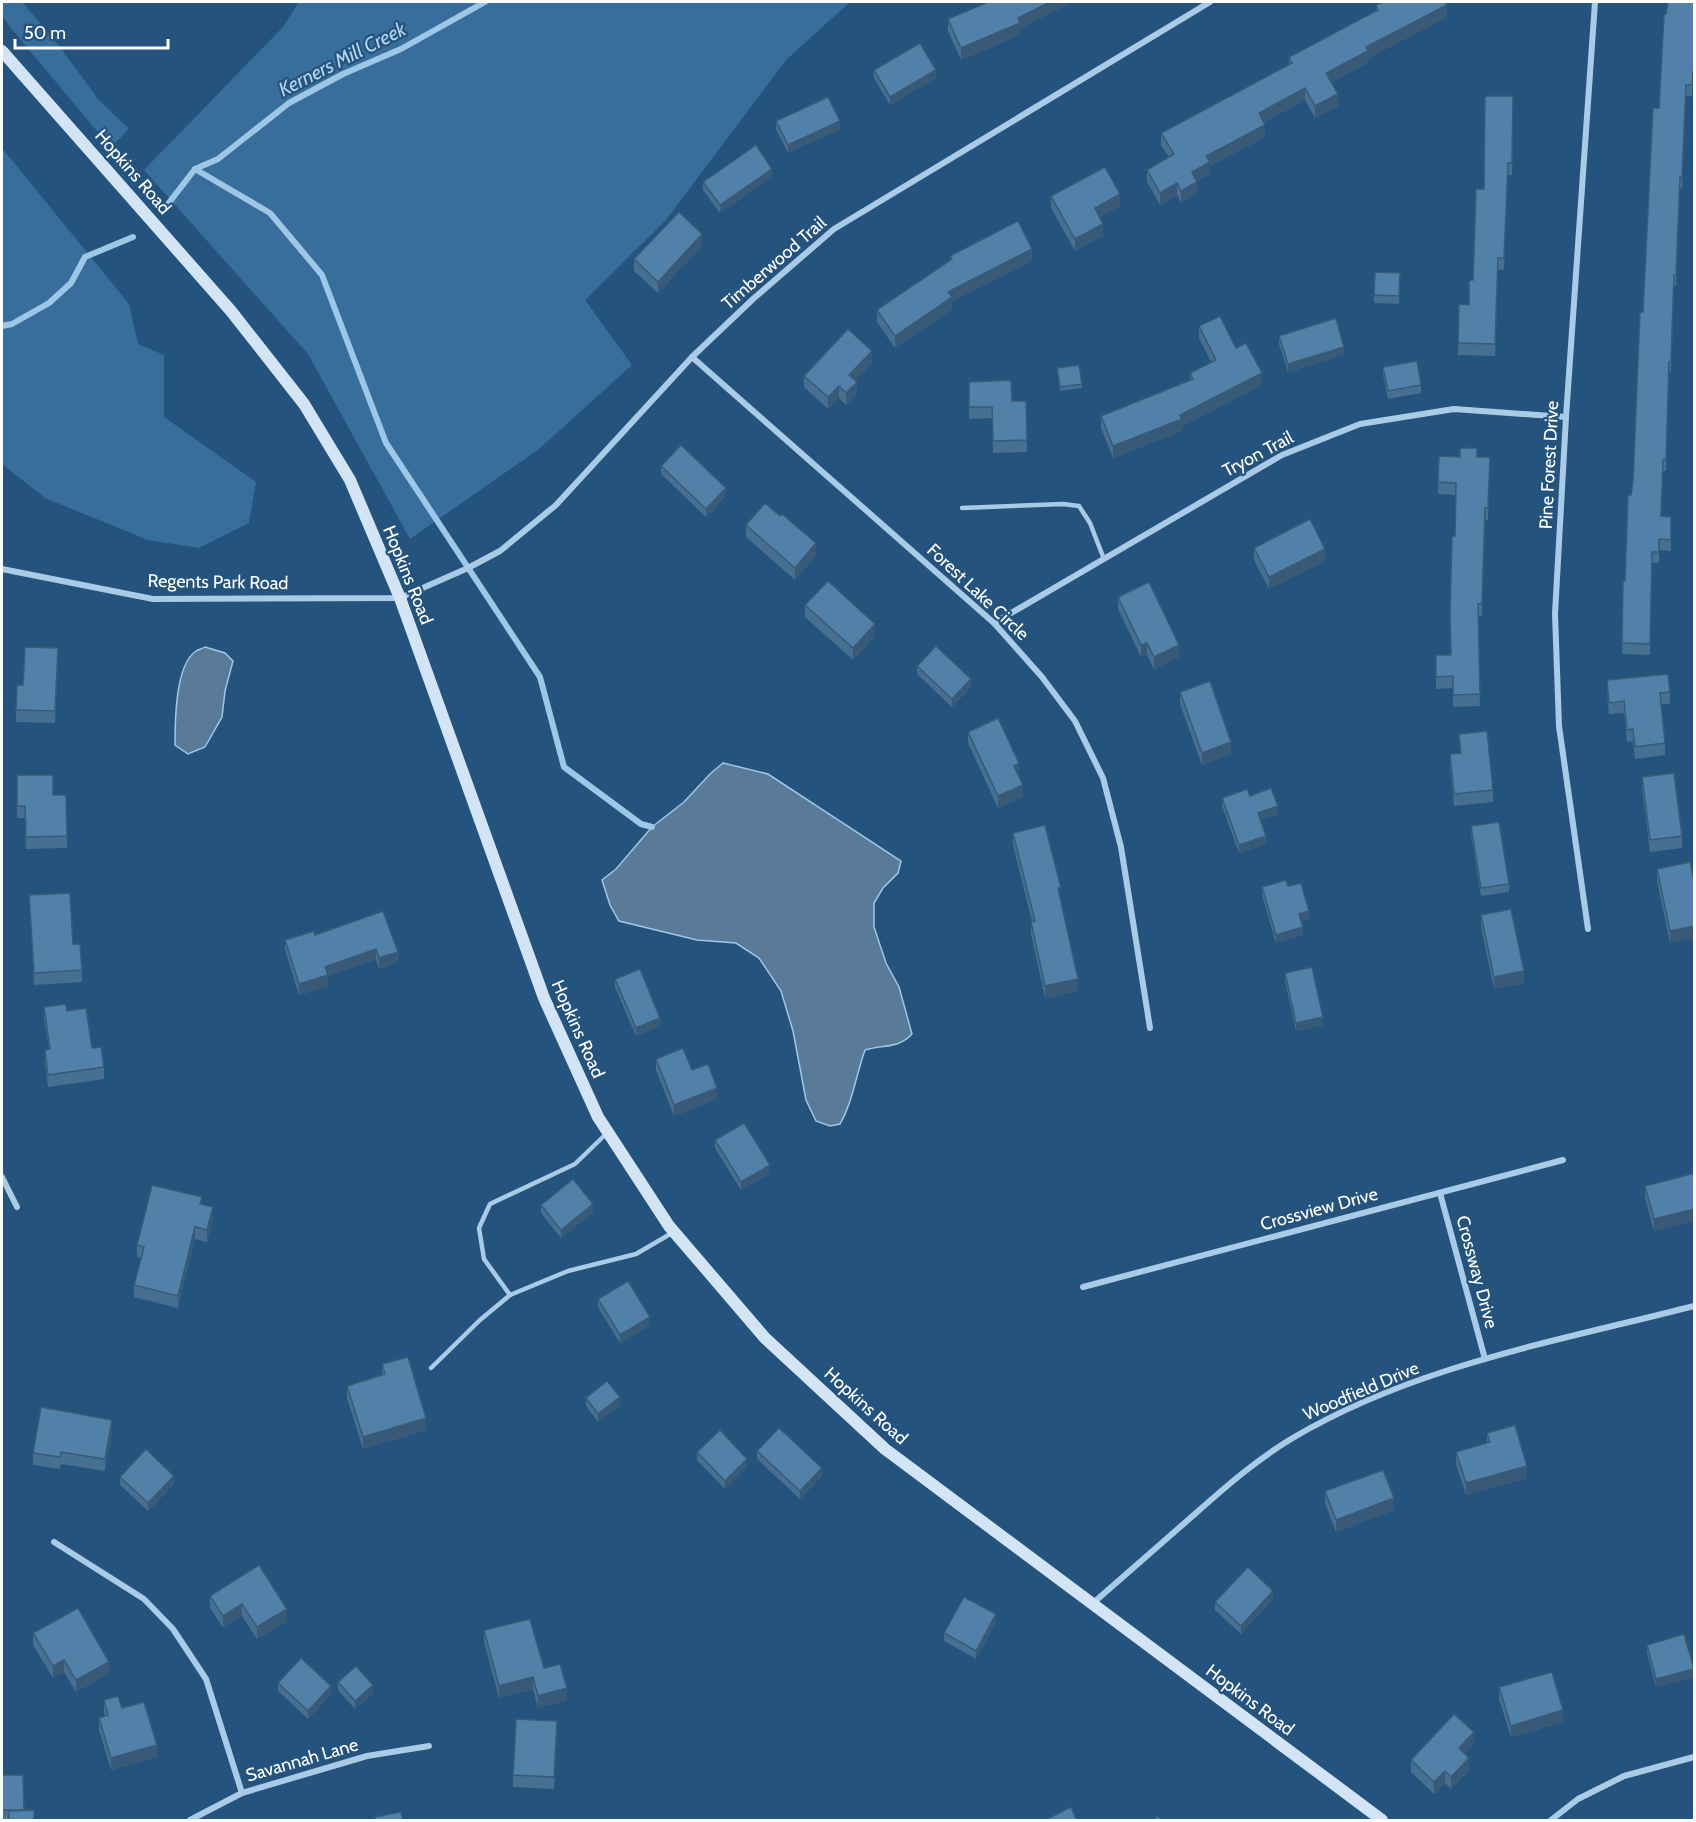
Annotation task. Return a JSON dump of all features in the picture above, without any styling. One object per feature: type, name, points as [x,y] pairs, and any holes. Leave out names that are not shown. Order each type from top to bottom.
[{"type":"main road","name":"Hopkins Road","points":[[2,51],[231,311],[304,404],[350,480],[400,598],[544,998],[598,1118],[674,1232],[765,1338],[885,1449],[1382,1821]]},
{"type":"street","name":"Timberwood Trail","points":[[400,598],[500,551],[556,505],[692,357],[753,299],[834,229],[1210,2]]},
{"type":"street","name":"Pine Forest Drive","points":[[1588,929],[1559,726],[1555,614],[1566,417],[1595,2]]},
{"type":"street","name":"Forest Lake Circle","points":[[692,357],[994,623],[1042,677],[1075,721],[1103,778],[1121,847],[1150,1028]]},
{"type":"street","name":"Tryon Trail","points":[[994,623],[1282,455],[1360,424],[1454,409],[1566,417]]},
{"type":"street","name":"Regents Park Road","points":[[2,569],[153,599],[400,598]]},
{"type":"street","name":"Crossview Drive","points":[[1083,1287],[1563,1160]]},
{"type":"street","points":[[2,1177],[17,1208]]},
{"type":"street","name":"Crossway Drive","points":[[1440,1193],[1485,1359]]},
{"type":"street","name":"Woodfield Drive","points":[[1092,1604],[1245,1470],[1289,1440],[1331,1417],[1392,1390],[1485,1359],[1695,1306]]},
{"type":"street","points":[[54,1542],[144,1599],[173,1629],[206,1679],[242,1793]]},
{"type":"street","name":"Savannah Lane","points":[[190,1821],[242,1793],[367,1756],[429,1746]]},
{"type":"street","points":[[1551,1821],[1578,1799],[1624,1776],[1695,1757]]},
{"type":"lane","points":[[962,508],[1063,504],[1079,506],[1090,523],[1104,559]]},
{"type":"lane","points":[[510,1295],[484,1259],[479,1227],[490,1204],[575,1164],[608,1132]]},
{"type":"lane","points":[[431,1368],[480,1320],[510,1295],[568,1271],[636,1254],[674,1232]]},
{"type":"shaded area","points":[[2,2],[22,2],[57,43],[98,99],[129,129],[115,143],[96,130],[11,28],[2,16]]},
{"type":"shaded area","points":[[299,2],[850,2],[786,60],[666,220],[585,300],[632,365],[539,449],[410,539],[308,354],[144,170],[283,27]]},
{"type":"shaded area","points":[[2,148],[129,304],[138,344],[164,355],[164,417],[256,482],[249,523],[199,548],[148,540],[45,498],[2,464]]},
{"type":"shaded area","points":[[205,647],[225,653],[233,661],[225,691],[222,717],[205,747],[188,754],[175,745],[180,681],[189,658],[196,651]]},
{"type":"shaded area","points":[[723,763],[768,774],[901,861],[898,873],[883,888],[874,903],[874,927],[886,963],[899,987],[912,1034],[902,1042],[865,1050],[840,1124],[830,1126],[816,1121],[806,1100],[793,1031],[781,991],[759,958],[736,943],[697,940],[619,921],[610,905],[602,880],[616,869],[652,827],[684,802]]},
{"type":"building","points":[[988,2],[1050,2],[1018,18],[1020,23],[961,48],[948,19]]},
{"type":"building","points":[[1383,2],[1445,2],[1447,5],[1366,47],[1368,51],[1326,73],[1338,94],[1315,106],[1305,88],[1259,113],[1265,125],[1206,156],[1210,162],[1192,172],[1197,182],[1181,191],[1177,183],[1160,193],[1147,170],[1174,154],[1161,133],[1292,63],[1289,57],[1378,10],[1376,5]]},
{"type":"building","points":[[1668,2],[1695,2],[1692,85],[1686,85],[1671,362],[1669,362],[1666,460],[1663,460],[1661,516],[1671,517],[1671,540],[1659,539],[1659,552],[1652,552],[1650,644],[1622,643],[1623,581],[1625,581],[1628,495],[1631,495],[1633,481],[1640,312],[1643,312],[1653,108],[1659,108],[1664,14],[1666,14]]},
{"type":"building","points":[[920,43],[936,70],[890,97],[874,70]]},
{"type":"building","points":[[1485,96],[1513,96],[1512,163],[1508,163],[1504,258],[1498,258],[1495,344],[1458,343],[1459,304],[1469,305],[1469,280],[1473,280],[1476,189],[1484,189]]},
{"type":"building","points":[[828,97],[840,121],[788,145],[776,121]]},
{"type":"building","points":[[756,145],[772,169],[720,205],[703,182]]},
{"type":"building","points":[[1105,167],[1120,194],[1095,208],[1103,224],[1075,239],[1051,196]]},
{"type":"building","points":[[679,212],[702,234],[658,282],[634,259]]},
{"type":"building","points":[[1018,221],[1032,249],[948,292],[952,297],[895,336],[877,310],[952,259],[950,256]]},
{"type":"building","points":[[1375,272],[1400,273],[1399,296],[1374,295]]},
{"type":"building","points":[[1220,316],[1236,348],[1246,343],[1262,373],[1180,415],[1182,419],[1113,446],[1101,416],[1193,379],[1190,373],[1216,360],[1199,326]]},
{"type":"building","points":[[1336,318],[1344,347],[1288,364],[1279,336]]},
{"type":"building","points":[[848,329],[872,351],[849,375],[857,382],[846,393],[839,386],[828,397],[804,376]]},
{"type":"building","points":[[1417,361],[1421,385],[1388,391],[1383,367]]},
{"type":"building","points":[[1079,365],[1082,384],[1060,387],[1057,368]]},
{"type":"building","points":[[1011,380],[1012,401],[1026,401],[1027,440],[993,441],[992,407],[969,407],[969,382]]},
{"type":"building","points":[[681,445],[726,488],[706,509],[661,466]]},
{"type":"building","points":[[1460,448],[1477,448],[1477,457],[1490,457],[1488,508],[1485,508],[1482,604],[1478,604],[1480,694],[1453,695],[1453,676],[1436,677],[1436,655],[1451,655],[1452,536],[1455,536],[1456,483],[1438,482],[1439,456],[1460,457]]},
{"type":"building","points":[[765,503],[780,516],[782,514],[816,543],[795,568],[746,525]]},
{"type":"building","points":[[1310,519],[1325,549],[1269,577],[1254,548]]},
{"type":"building","points":[[828,581],[875,624],[853,648],[805,605]]},
{"type":"building","points":[[1149,582],[1179,645],[1154,657],[1147,643],[1141,645],[1118,597]]},
{"type":"building","points":[[936,646],[971,679],[952,699],[917,666]]},
{"type":"building","points":[[25,647],[58,648],[55,711],[16,710],[17,685],[23,685]]},
{"type":"building","points":[[1668,674],[1670,692],[1660,693],[1665,743],[1635,747],[1633,729],[1627,730],[1624,701],[1609,703],[1607,680]]},
{"type":"building","points":[[1210,681],[1231,742],[1202,753],[1180,692]]},
{"type":"building","points":[[998,718],[1019,763],[1014,766],[1023,785],[998,796],[968,732]]},
{"type":"building","points":[[1487,731],[1493,790],[1454,794],[1450,754],[1461,753],[1459,734]]},
{"type":"building","points":[[1674,773],[1682,836],[1650,840],[1642,777]]},
{"type":"building","points":[[17,775],[53,775],[53,795],[66,795],[67,836],[26,837],[25,806],[17,806]]},
{"type":"building","points":[[1271,788],[1278,806],[1258,813],[1266,836],[1239,845],[1222,798],[1247,789],[1250,796]]},
{"type":"building","points":[[1499,822],[1509,884],[1481,888],[1471,826]]},
{"type":"building","points":[[1045,825],[1061,888],[1058,888],[1078,979],[1045,986],[1031,922],[1035,921],[1013,833]]},
{"type":"building","points":[[1690,862],[1695,885],[1695,926],[1670,931],[1657,869]]},
{"type":"building","points":[[1286,880],[1288,886],[1301,883],[1309,911],[1299,914],[1303,927],[1276,935],[1262,887]]},
{"type":"building","points":[[70,893],[73,944],[80,944],[82,970],[34,973],[29,895]]},
{"type":"building","points":[[1511,909],[1524,971],[1494,977],[1481,915]]},
{"type":"building","points":[[383,911],[398,952],[379,958],[376,949],[325,967],[328,975],[299,984],[285,940],[314,931],[315,935]]},
{"type":"building","points":[[1312,967],[1323,1017],[1296,1023],[1285,973]]},
{"type":"building","points":[[640,969],[660,1018],[636,1028],[615,979]]},
{"type":"building","points":[[66,1004],[67,1011],[86,1008],[92,1048],[101,1047],[104,1067],[48,1075],[45,1050],[50,1049],[44,1007]]},
{"type":"building","points":[[683,1048],[692,1070],[708,1064],[717,1088],[674,1105],[656,1059]]},
{"type":"building","points":[[744,1123],[770,1165],[741,1182],[715,1140]]},
{"type":"building","points":[[1695,1173],[1695,1209],[1654,1219],[1645,1186]]},
{"type":"building","points":[[573,1179],[593,1204],[561,1230],[541,1205]]},
{"type":"building","points":[[152,1185],[202,1197],[200,1204],[213,1207],[207,1230],[195,1227],[178,1296],[134,1285],[144,1247],[137,1245]]},
{"type":"building","points":[[628,1281],[650,1317],[620,1335],[598,1299]]},
{"type":"building","points":[[408,1357],[426,1418],[363,1437],[347,1386],[385,1374],[382,1364]]},
{"type":"building","points":[[607,1381],[620,1397],[598,1414],[586,1398]]},
{"type":"building","points":[[41,1407],[112,1420],[105,1459],[61,1452],[60,1457],[33,1453]]},
{"type":"building","points":[[1515,1425],[1527,1466],[1466,1483],[1456,1452],[1490,1442],[1487,1433]]},
{"type":"building","points":[[779,1428],[822,1468],[800,1491],[757,1451]]},
{"type":"building","points":[[720,1430],[747,1459],[725,1481],[697,1452]]},
{"type":"building","points":[[146,1449],[174,1476],[148,1503],[120,1477]]},
{"type":"building","points":[[1383,1470],[1394,1498],[1336,1520],[1325,1491]]},
{"type":"building","points":[[259,1565],[287,1609],[257,1627],[242,1604],[223,1616],[210,1596]]},
{"type":"building","points":[[1248,1567],[1273,1591],[1241,1626],[1215,1602]]},
{"type":"building","points":[[964,1597],[996,1614],[976,1651],[944,1633]]},
{"type":"building","points":[[78,1608],[109,1662],[76,1680],[64,1660],[53,1666],[33,1633]]},
{"type":"building","points":[[530,1619],[544,1668],[560,1664],[567,1688],[538,1696],[533,1677],[499,1686],[484,1630]]},
{"type":"building","points":[[1684,1634],[1694,1669],[1656,1679],[1647,1645]]},
{"type":"building","points":[[301,1658],[331,1686],[308,1711],[278,1683]]},
{"type":"building","points":[[356,1666],[373,1685],[355,1701],[338,1682]]},
{"type":"building","points":[[1552,1672],[1563,1710],[1511,1726],[1499,1687]]},
{"type":"building","points":[[118,1696],[122,1708],[144,1702],[157,1745],[111,1758],[99,1718],[108,1715],[104,1700]]},
{"type":"building","points":[[1454,1714],[1474,1732],[1459,1748],[1469,1758],[1451,1777],[1445,1771],[1434,1782],[1411,1760]]},
{"type":"building","points":[[516,1719],[557,1721],[554,1777],[513,1775]]},
{"type":"building","points":[[2,1775],[23,1775],[24,1810],[2,1810]]},
{"type":"building","points":[[1071,1807],[1077,1821],[1043,1821]]},
{"type":"building","points":[[34,1810],[34,1821],[9,1821],[9,1811]]},
{"type":"building","points":[[401,1812],[403,1821],[376,1821],[375,1817]]},
{"type":"building","points":[[1156,1816],[1166,1821],[1154,1821]]},
{"type":"waterway","name":"Kerners Mill Creek","points":[[168,204],[195,169],[218,159],[289,103],[343,74],[401,49],[485,2]]},
{"type":"waterway","points":[[195,169],[270,213],[322,275],[386,443],[540,677],[564,767],[641,824],[652,827]]},
{"type":"waterway","name":"Kerners Mill Creek","points":[[2,326],[12,324],[49,303],[71,283],[85,257],[133,237]]}]
